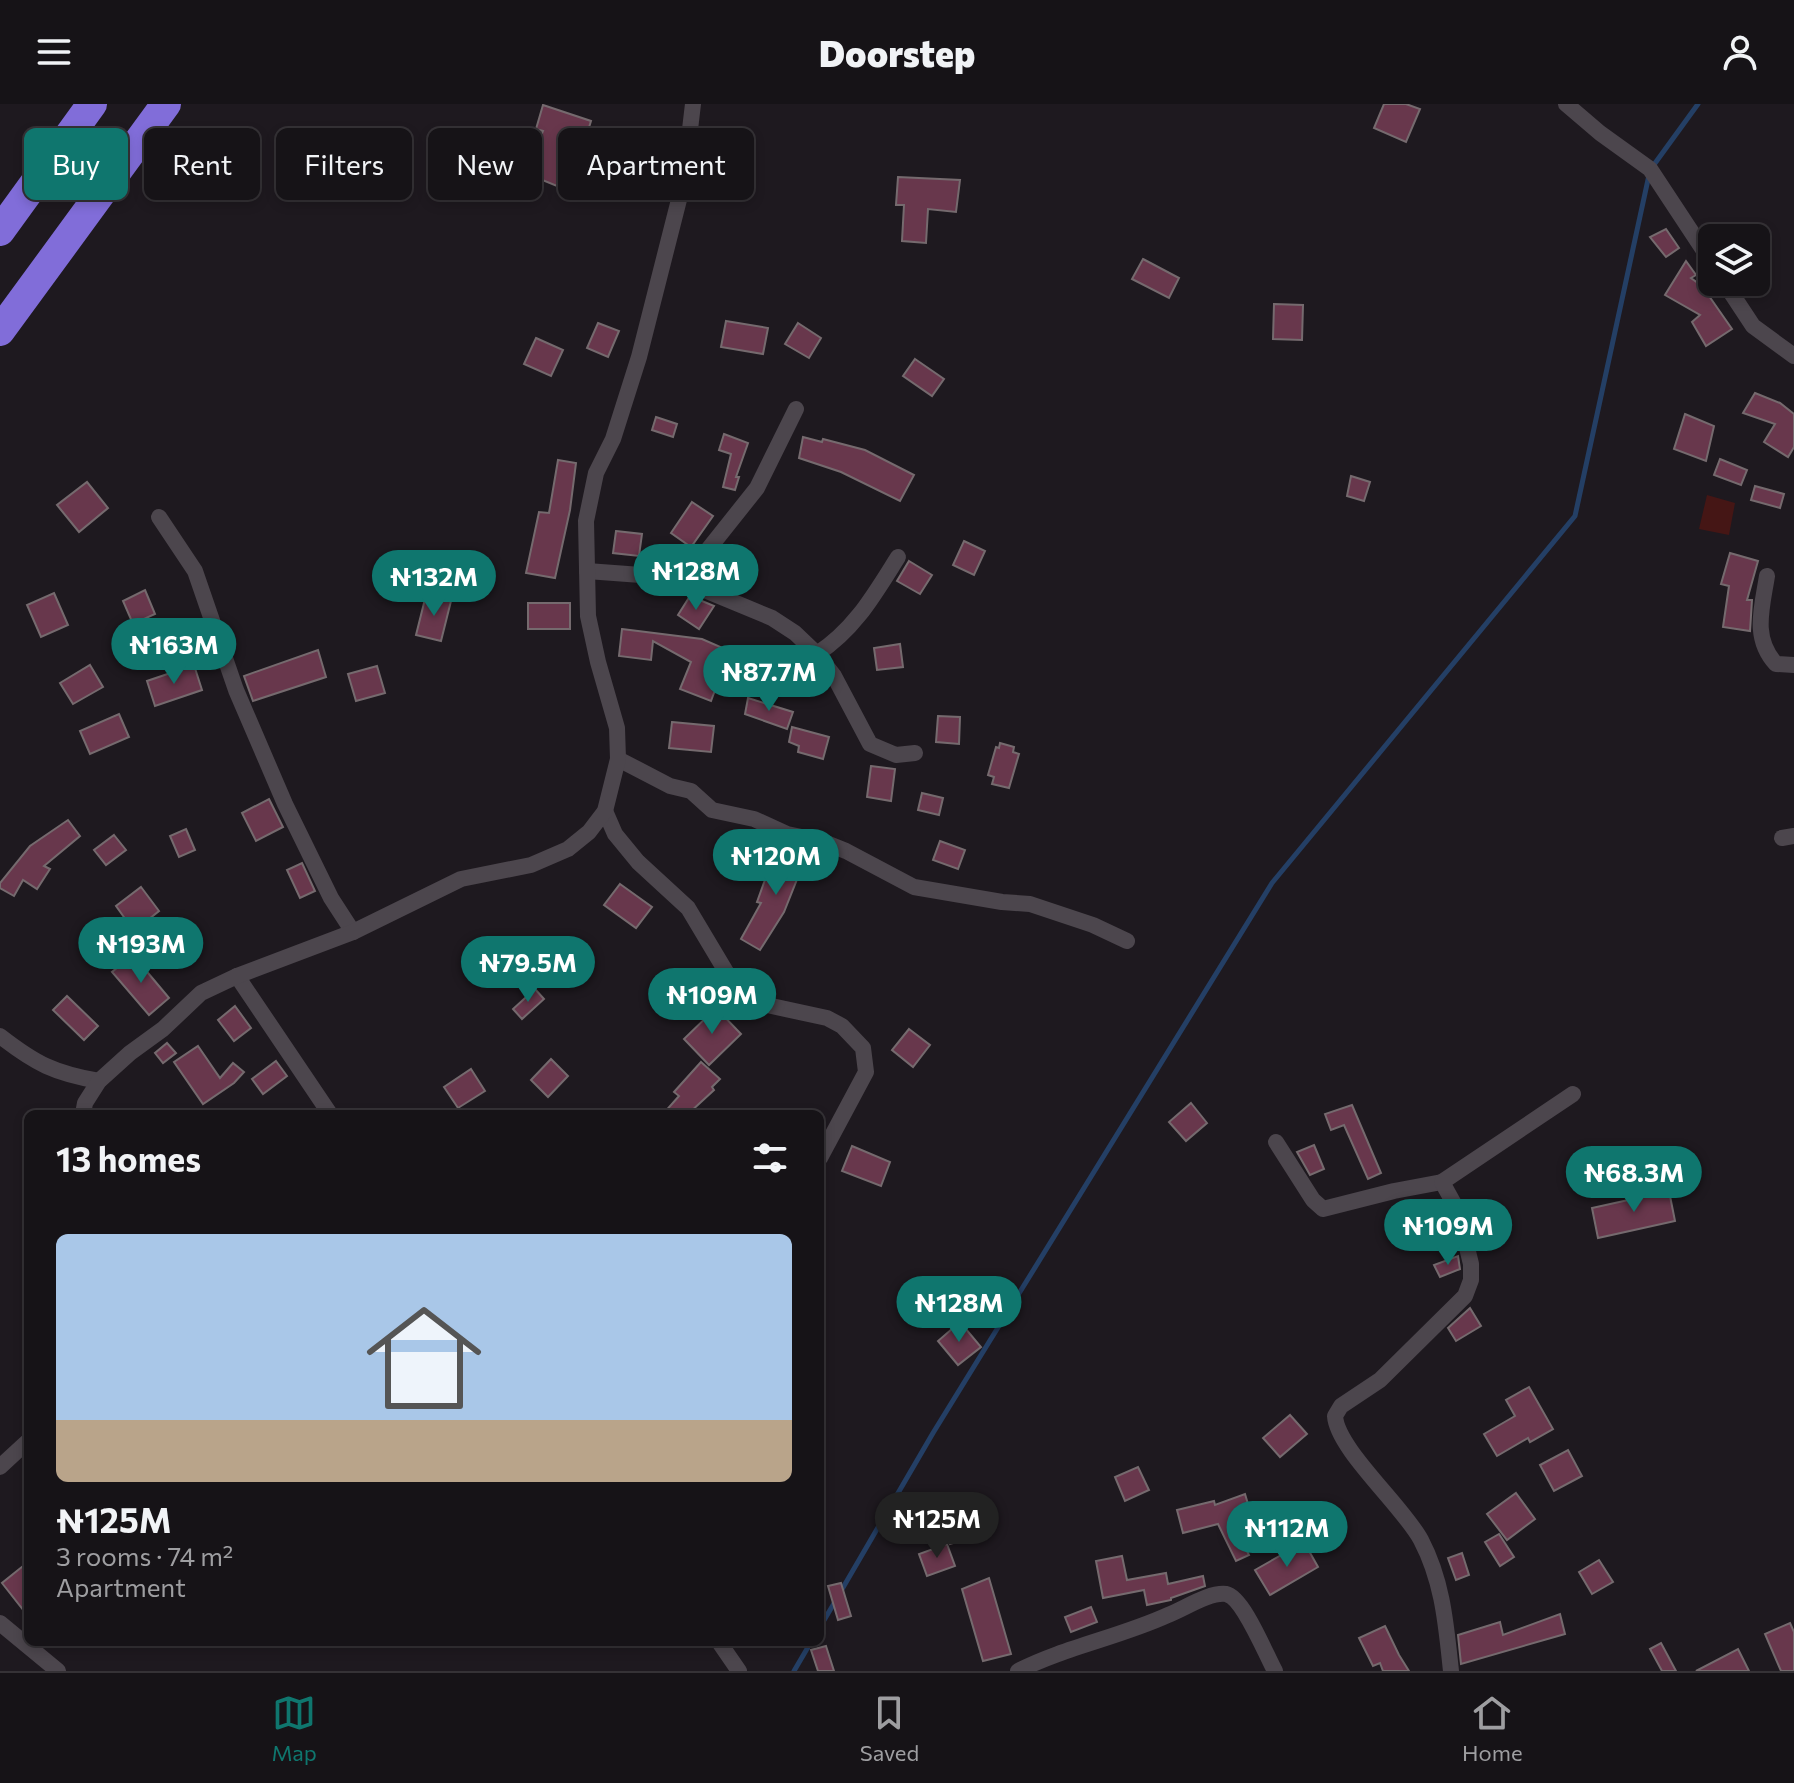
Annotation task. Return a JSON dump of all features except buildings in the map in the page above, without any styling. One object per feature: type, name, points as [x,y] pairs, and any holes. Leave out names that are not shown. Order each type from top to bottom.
[{"type":"highway","points":[[0,231],[92,104]]},
{"type":"highway","points":[[0,331],[166,104]]},
{"type":"street","points":[[84,1110],[99,1081],[201,993],[353,932],[461,879],[531,865],[568,849],[589,832],[605,811],[618,759],[617,728],[588,616],[586,521],[596,473],[613,439],[639,357],[684,180],[693,104]]},
{"type":"street","points":[[1566,104],[1650,169],[1698,242]]},
{"type":"street","points":[[1733,296],[1753,326],[1794,356]]},
{"type":"street","points":[[683,581],[757,488],[796,409]]},
{"type":"street","points":[[159,517],[195,571],[236,690],[285,804],[331,898],[353,932]]},
{"type":"street","points":[[817,654],[841,639],[898,557]]},
{"type":"street","points":[[587,571],[683,581],[772,618],[795,633],[817,654],[834,676],[870,744],[896,755],[915,753]]},
{"type":"street","points":[[1767,576],[1759,630],[1765,653],[1776,664],[1794,665]]},
{"type":"street","points":[[618,759],[670,786],[691,791],[712,810],[754,819],[787,834],[821,841],[914,887],[1030,904],[1093,925],[1127,941]]},
{"type":"street","points":[[605,811],[615,834],[638,862],[688,908],[731,980],[745,995],[767,1005],[827,1018],[842,1026],[863,1048],[866,1072],[824,1148]]},
{"type":"street","points":[[237,976],[327,1110]]},
{"type":"street","points":[[0,1036],[25,1055],[62,1074],[99,1081]]},
{"type":"street","points":[[1276,1142],[1313,1200],[1323,1209],[1442,1182],[1573,1094]]},
{"type":"street","points":[[1442,1182],[1458,1211],[1471,1264],[1471,1280],[1465,1296],[1380,1380],[1341,1406],[1335,1416],[1340,1437],[1420,1538],[1435,1570],[1443,1595],[1451,1671]]},
{"type":"street","points":[[0,1467],[24,1445]]},
{"type":"street","points":[[1018,1671],[1146,1625],[1210,1597],[1226,1594],[1243,1609],[1275,1671]]},
{"type":"street","points":[[0,1623],[24,1643]]},
{"type":"street","points":[[28,1646],[58,1671]]},
{"type":"street","points":[[722,1646],[739,1671]]},
{"type":"shaded area","points":[[1707,495],[1735,503],[1729,535],[1699,529]]},
{"type":"waterway","points":[[1653,166],[1698,104]]},
{"type":"waterway","points":[[841,1591],[933,1433],[1272,883],[1575,516],[1649,175]]},
{"type":"waterway","points":[[824,1620],[836,1600]]},
{"type":"waterway","points":[[794,1671],[809,1646]]}]
